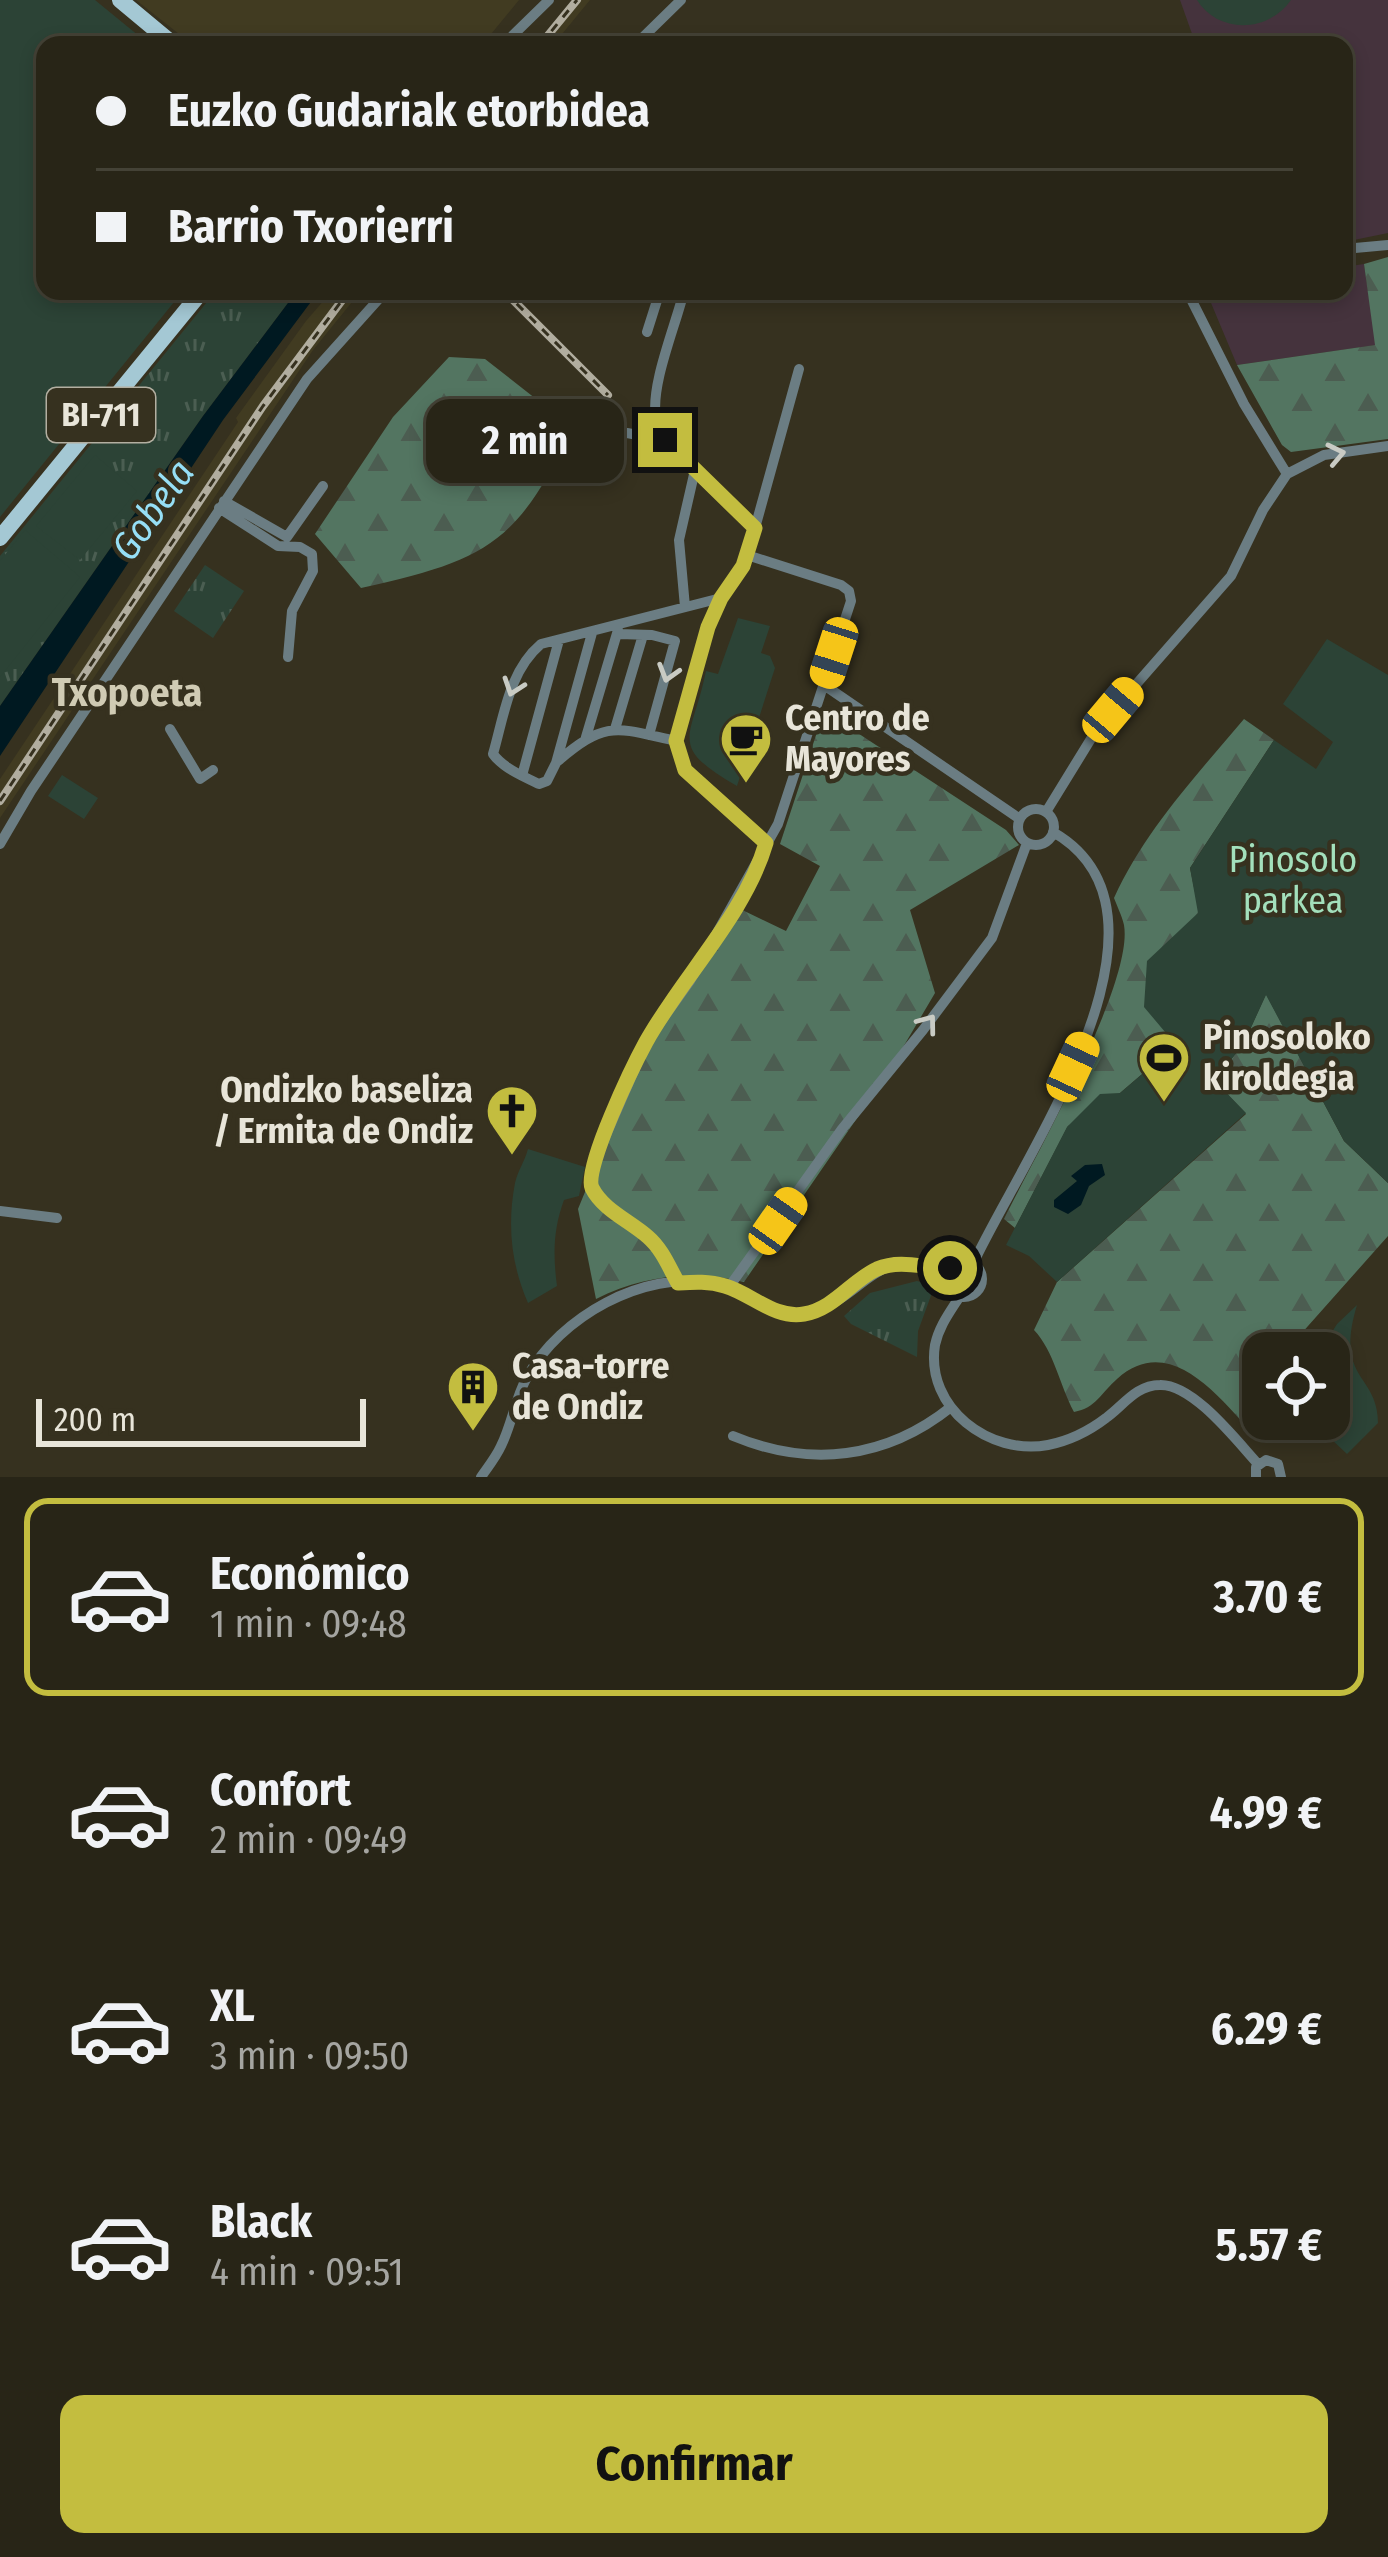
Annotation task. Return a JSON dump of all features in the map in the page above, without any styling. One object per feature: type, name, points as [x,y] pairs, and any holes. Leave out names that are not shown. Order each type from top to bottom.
[{"type":"main road","points":[[120,0],[163,36]]},
{"type":"main road","name":"BI-711","points":[[0,538],[195,300]]},
{"type":"street","points":[[512,36],[549,0]]},
{"type":"street","points":[[648,36],[681,0]]},
{"type":"street","points":[[1353,249],[1388,245]]},
{"type":"street","points":[[0,844],[31,790],[307,379],[378,300]]},
{"type":"street","points":[[647,332],[658,300]]},
{"type":"street","points":[[681,300],[656,421],[665,440],[755,528]]},
{"type":"street","points":[[1192,300],[1244,404],[1287,474]]},
{"type":"street","points":[[766,843],[685,770],[676,741],[708,627],[747,555],[799,368]]},
{"type":"street","points":[[627,433],[665,440]]},
{"type":"street","points":[[1046,812],[1097,729],[1232,576],[1263,510],[1287,474],[1324,455],[1388,446]]},
{"type":"street","points":[[685,608],[679,540],[695,470]]},
{"type":"street","points":[[222,505],[287,537],[322,486]]},
{"type":"street","points":[[222,505],[278,546],[300,547],[312,554],[313,571],[292,611],[288,657]]},
{"type":"street","points":[[678,1283],[651,1240],[602,1202],[590,1172],[647,1041],[690,981],[778,824],[851,601],[849,591],[747,555]]},
{"type":"street","points":[[592,634],[547,781],[539,784],[523,772],[501,766],[493,754],[514,679],[525,657],[541,644],[592,634],[618,630],[721,598]]},
{"type":"street","points":[[618,630],[675,641],[649,735]]},
{"type":"street","points":[[586,737],[618,630]]},
{"type":"street","points":[[615,729],[644,635]]},
{"type":"street","points":[[523,772],[559,640]]},
{"type":"street","points":[[824,685],[1020,819]]},
{"type":"street","points":[[170,729],[200,779],[213,770]]},
{"type":"street","points":[[556,763],[603,729],[676,741]]},
{"type":"street","points":[[1034,809],[1046,812],[1053,832],[1044,843],[1028,843],[1020,835],[1020,819],[1034,809]]},
{"type":"street","points":[[973,1264],[1073,1067],[1102,992],[1108,939],[1101,890],[1081,851],[1053,832]]},
{"type":"street","points":[[729,1287],[854,1114],[992,938],[1028,843]]},
{"type":"street","points":[[0,1210],[57,1218]]},
{"type":"street","points":[[482,1477],[503,1443],[510,1414],[542,1354],[574,1323],[605,1304],[639,1289],[706,1282],[729,1287],[770,1309],[803,1314],[834,1300],[876,1270],[904,1263],[949,1270],[960,1262],[973,1264],[981,1276],[980,1287],[971,1295],[960,1296],[947,1284],[949,1270]]},
{"type":"street","points":[[960,1296],[941,1324],[935,1344],[938,1383],[967,1426],[987,1438],[1011,1447],[1054,1444],[1085,1432],[1136,1393],[1162,1384],[1189,1395],[1257,1470],[1274,1461],[1280,1477]]},
{"type":"street","points":[[733,1436],[761,1448],[800,1455],[854,1454],[899,1440],[951,1407]]},
{"type":"shaded area","points":[[136,0],[519,0],[489,36],[182,36]]},
{"type":"shaded area","points":[[573,0],[590,0],[560,36],[543,36]]},
{"type":"shaded area","points":[[1180,0],[1388,0],[1388,233],[1353,240],[1353,36],[1193,36]]},
{"type":"shaded area","points":[[1364,264],[1376,345],[1237,365],[1210,300],[1353,300],[1353,266]]},
{"type":"shaded area","points":[[324,300],[354,300],[313,350],[0,818],[0,779],[238,422],[236,418]]},
{"type":"green space","points":[[0,0],[95,0],[139,36],[36,36],[36,300],[176,300],[0,517]]},
{"type":"green space","points":[[1197,0],[1291,0],[1270,19],[1243,25],[1217,19]]},
{"type":"green space","points":[[1388,257],[1388,439],[1291,452],[1282,445],[1237,365],[1375,345],[1364,264]]},
{"type":"green space","points":[[209,300],[290,300],[0,706],[0,556]]},
{"type":"green space","points":[[449,357],[485,359],[573,428],[533,499],[492,542],[438,568],[361,588],[315,534],[393,417]]},
{"type":"green space","points":[[95,455],[137,491],[80,560],[36,526]]},
{"type":"green space","points":[[25,530],[80,577],[0,677],[0,561]]},
{"type":"green space","points":[[205,565],[244,591],[213,638],[174,611]]},
{"type":"green space","points":[[738,618],[770,626],[761,653],[770,656],[775,668],[737,786],[700,760],[690,739],[706,671],[718,674]]},
{"type":"green space","name":"Pinosolo parkea","points":[[1327,639],[1388,675],[1388,1183],[1344,1141],[1266,995],[1243,1045],[1214,1080],[1246,1113],[1057,1282],[1029,1256],[1006,1245],[1067,1127],[1100,1094],[1120,1093],[1176,1045],[1144,1007],[1147,961],[1198,913],[1190,868],[1274,740],[1316,769],[1333,742],[1283,704]]},
{"type":"green space","points":[[824,711],[1006,830],[1019,845],[910,910],[935,993],[886,1076],[744,1282],[668,1277],[596,1299],[578,1209],[647,1041],[734,906],[786,931],[820,866],[780,844]]},
{"type":"green space","points":[[1244,719],[1274,740],[1190,868],[1199,912],[1176,1045],[1120,1093],[1068,1126],[1015,1228],[1004,1219],[1079,1072],[1114,987],[1124,925],[1114,898],[1156,827]]},
{"type":"green space","points":[[62,775],[98,798],[84,819],[48,796]]},
{"type":"green space","points":[[1266,994],[1344,1141],[1388,1183],[1388,1236],[1303,1332],[1242,1332],[1242,1422],[1194,1376],[1157,1362],[1137,1366],[1093,1403],[1074,1412],[1052,1358],[1034,1330],[1057,1282],[1246,1114],[1214,1080],[1243,1045]]},
{"type":"green space","points":[[528,1149],[585,1167],[579,1196],[564,1200],[558,1222],[557,1286],[528,1303],[514,1259],[511,1214],[515,1183]]},
{"type":"green space","points":[[917,1281],[933,1290],[918,1331],[917,1357],[844,1316],[870,1293]]},
{"type":"green space","points":[[1357,1305],[1351,1348],[1378,1423],[1347,1454],[1332,1440],[1350,1440],[1350,1332],[1332,1332]]},
{"type":"water","name":"Gobela","points":[[290,300],[312,300],[223,420],[0,756],[0,706]]},
{"type":"water","points":[[1102,1164],[1105,1175],[1089,1186],[1081,1205],[1068,1214],[1054,1207],[1054,1200],[1077,1181],[1071,1176],[1085,1165]]},
{"type":"railway","points":[[547,36],[577,0]]},
{"type":"railway","points":[[0,801],[263,406],[342,300]]},
{"type":"railway","points":[[513,300],[608,395]]},
{"type":"place","name":"Centro de Mayores","points":[[746,785]]},
{"type":"place","name":"Pinosoloko kiroldegia","points":[[1164,1104]]},
{"type":"place","name":"Ondizko baseliza / Ermita de Ondiz","points":[[512,1157]]},
{"type":"place","name":"Casa-torre de Ondiz","points":[[473,1433]]},
{"type":"district","name":"Txopoeta","points":[[127,693]]},
{"type":"route","points":[[665,440],[755,528],[743,566],[708,627],[676,741],[685,770],[766,843],[690,981],[647,1041],[598,1151],[590,1172],[591,1185],[602,1202],[651,1240],[678,1283],[729,1287],[787,1313],[821,1308],[876,1270],[904,1263],[950,1268]]}]
